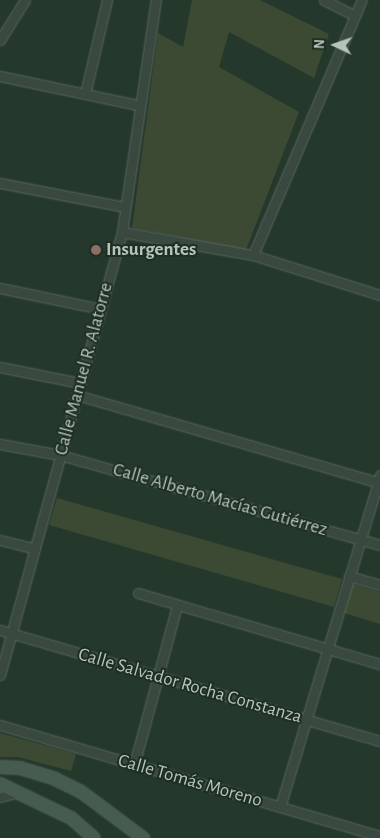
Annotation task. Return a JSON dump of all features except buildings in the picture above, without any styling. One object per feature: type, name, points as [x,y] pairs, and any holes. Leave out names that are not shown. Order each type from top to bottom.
[{"type":"main road","points":[[0,768],[20,768],[55,779],[80,791],[143,838]]},
{"type":"main road","points":[[0,784],[71,818],[94,838]]},
{"type":"street","points":[[0,40],[24,0]]},
{"type":"street","points":[[85,94],[107,0]]},
{"type":"street","name":"Calle Manuel R. Alatorre","points":[[0,675],[122,232],[138,105],[156,0]]},
{"type":"street","points":[[324,0],[355,16]]},
{"type":"street","points":[[253,255],[362,0]]},
{"type":"street","points":[[0,76],[138,105]]},
{"type":"street","points":[[0,183],[125,207]]},
{"type":"street","points":[[122,232],[253,255],[380,295]]},
{"type":"street","points":[[0,288],[101,309]]},
{"type":"street","points":[[0,366],[80,383]]},
{"type":"street","points":[[77,395],[379,480],[280,807]]},
{"type":"street","name":"Calle Alberto Macías Gutiérrez","points":[[0,444],[60,456],[380,545]]},
{"type":"street","points":[[0,540],[34,549]]},
{"type":"street","points":[[349,576],[380,585]]},
{"type":"street","points":[[138,593],[380,664]]},
{"type":"street","points":[[134,764],[177,606]]},
{"type":"street","name":"Calle Salvador Rocha Constanza","points":[[0,630],[12,632],[156,678],[380,740]]},
{"type":"street","name":"Calle Tomás Moreno","points":[[0,725],[380,836]]},
{"type":"street","points":[[0,797],[19,792]]},
{"type":"green space","points":[[192,0],[260,0],[329,34],[314,78],[229,32],[219,67],[299,112],[246,250],[132,228],[158,33],[183,47]]},
{"type":"green space","points":[[57,498],[342,579],[334,607],[49,525]]},
{"type":"green space","points":[[353,584],[380,592],[380,624],[344,613]]},
{"type":"green space","points":[[0,733],[76,754],[71,771],[18,757],[0,757]]},
{"type":"place","name":"Insurgentes","points":[[96,250]]}]
